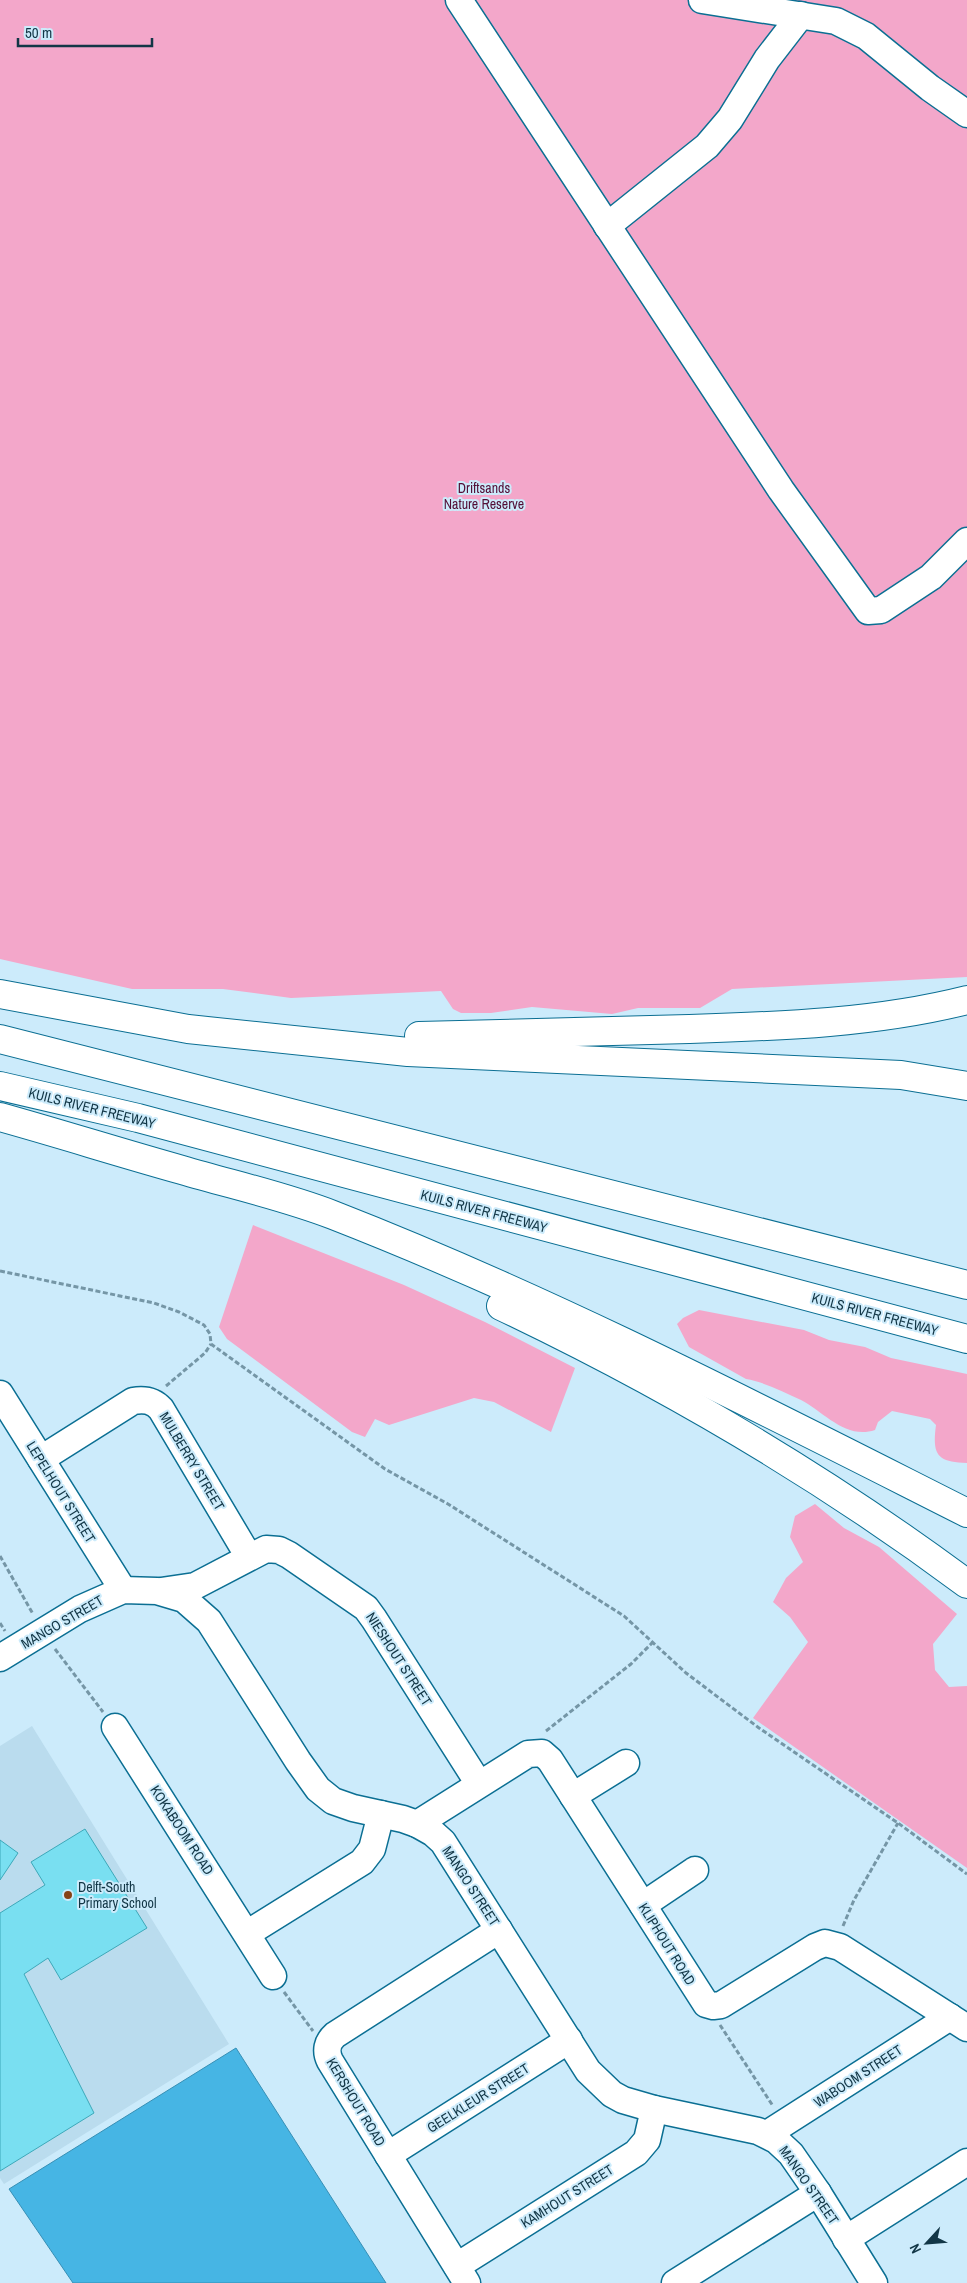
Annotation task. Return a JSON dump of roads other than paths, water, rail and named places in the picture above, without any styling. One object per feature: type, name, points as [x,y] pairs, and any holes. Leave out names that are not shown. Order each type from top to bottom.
[{"type":"highway","points":[[0,994],[188,1029],[408,1052],[901,1075],[967,1086]]},
{"type":"highway","points":[[301,1040],[754,1027],[828,1023],[886,1016],[967,1000]]},
{"type":"highway","points":[[0,1039],[967,1285]]},
{"type":"highway","name":"KUILS RIVER FREEWAY","points":[[0,1086],[138,1118],[967,1339]]},
{"type":"highway","points":[[0,1117],[180,1170],[270,1194],[331,1214],[440,1258],[576,1320],[812,1434],[967,1513]]},
{"type":"highway","points":[[180,1170],[351,1237],[536,1322],[761,1445],[847,1500],[967,1584]]},
{"type":"street","points":[[459,0],[781,490],[868,611],[881,610],[930,577],[967,541]]},
{"type":"street","points":[[702,0],[836,21],[866,36],[930,88],[967,114]]},
{"type":"street","points":[[607,226],[707,146],[730,119],[766,58],[801,15]]},
{"type":"street","name":"LEPELHOUT STREET","points":[[0,1394],[123,1590]]},
{"type":"street","name":"MULBERRY STREET","points":[[41,1459],[133,1402],[148,1400],[161,1409],[249,1557]]},
{"type":"street","name":"NIESHOUT STREET","points":[[157,1591],[195,1586],[266,1549],[284,1552],[366,1608],[384,1632],[479,1784]]},
{"type":"street","name":"MANGO STREET","points":[[0,1658],[99,1599],[123,1590],[157,1591],[184,1599],[209,1621],[298,1761],[318,1789],[333,1801],[352,1808],[418,1824],[443,1842],[588,2071],[612,2094],[654,2109],[749,2128],[776,2129],[787,2150],[818,2193],[874,2283]]},
{"type":"street","name":"KOKABOOM ROAD","points":[[115,1727],[274,1976]]},
{"type":"street","name":"KLIPHOUT ROAD","points":[[479,1784],[528,1754],[537,1751],[547,1755],[706,2004],[712,2006],[721,2005],[815,1946],[825,1943],[835,1945],[959,2022]]},
{"type":"street","points":[[573,1796],[626,1763]]},
{"type":"street","points":[[418,1824],[479,1784]]},
{"type":"street","points":[[248,1933],[362,1862],[372,1849],[381,1814]]},
{"type":"street","points":[[642,1905],[695,1870]]},
{"type":"street","name":"KERSHOUT ROAD","points":[[462,2274],[330,2061],[327,2050],[328,2044],[335,2035],[499,1930]]},
{"type":"street","name":"WABOOM STREET","points":[[776,2129],[959,2022]]},
{"type":"street","name":"GEELKLEUR STREET","points":[[388,2155],[569,2040]]},
{"type":"street","name":"KAMHOUT STREET","points":[[462,2274],[636,2153],[647,2140],[654,2109]]},
{"type":"street","points":[[846,2239],[967,2162]]},
{"type":"street","points":[[675,2283],[818,2193]]},
{"type":"water","points":[[236,2048],[386,2283],[73,2283],[9,2189]]},
{"type":"place","name":"Delft-South Primary School","points":[[68,1895]]},
{"type":"park label","name":"Driftsands Nature Reserve","points":[[484,496]]}]
